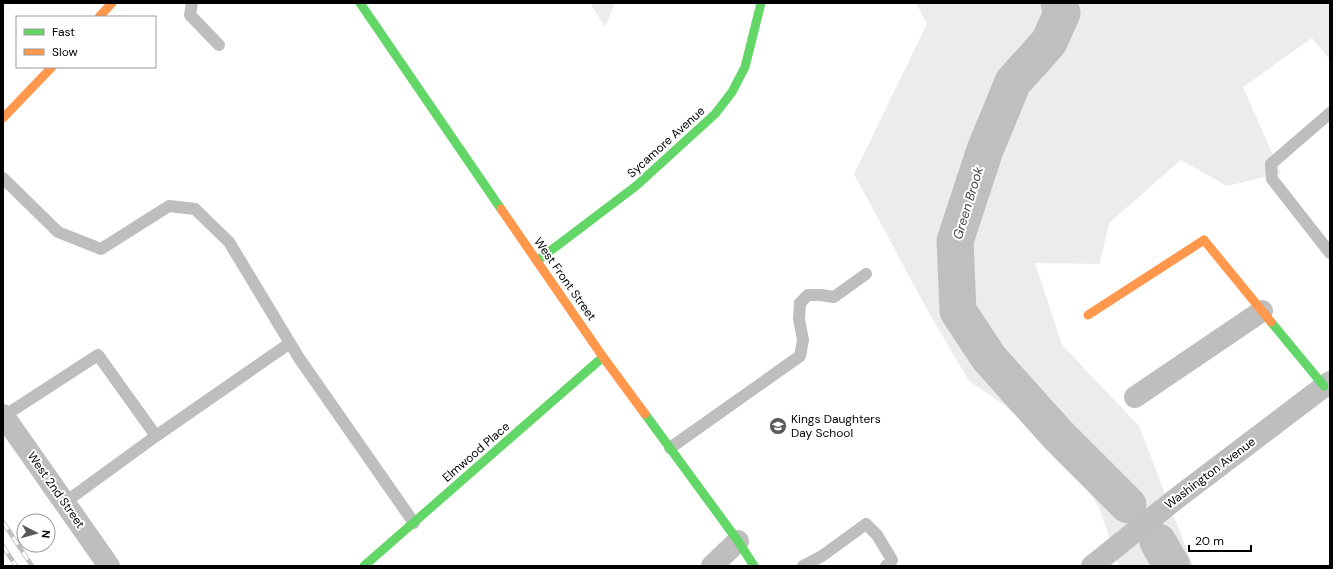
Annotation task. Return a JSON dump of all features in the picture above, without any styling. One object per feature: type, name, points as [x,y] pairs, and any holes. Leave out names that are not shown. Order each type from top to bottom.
[{"type":"street","points":[[100,16],[112,3]]},
{"type":"street","name":"West Front Street","points":[[360,3],[604,357],[738,541],[754,566]]},
{"type":"street","name":"Sycamore Avenue","points":[[537,261],[636,186],[715,114],[732,92],[745,67],[760,3]]},
{"type":"street","points":[[3,118],[51,68]]},
{"type":"street","points":[[1088,315],[1204,240],[1262,311],[1327,384]]},
{"type":"street","points":[[1135,397],[1262,311]]},
{"type":"street","name":"Elmwood Place","points":[[364,566],[604,357]]},
{"type":"street","name":"Washington Avenue","points":[[1092,566],[1177,498],[1327,384]]},
{"type":"street","name":"West 2nd Street","points":[[4,416],[108,566]]},
{"type":"street","points":[[712,566],[738,541]]},
{"type":"lane","points":[[192,3],[190,15],[219,45]]},
{"type":"lane","points":[[1330,114],[1271,164],[1272,179],[1330,253]]},
{"type":"lane","points":[[3,178],[58,232],[100,249],[169,206],[196,209],[229,242],[299,358],[414,523]]},
{"type":"lane","points":[[670,448],[800,356],[803,340],[799,319],[800,303],[808,295],[834,297],[866,274]]},
{"type":"lane","points":[[64,503],[156,436],[290,343]]},
{"type":"lane","points":[[4,416],[98,355],[156,436]]},
{"type":"lane","points":[[803,566],[822,556],[866,524],[877,535],[892,560],[886,566]]},
{"type":"shaded area","points":[[590,3],[615,3],[605,27]]},
{"type":"shaded area","points":[[916,3],[1330,3],[1330,60],[1312,38],[1243,87],[1281,173],[1227,186],[1181,160],[1109,223],[1100,264],[1035,263],[1062,345],[1139,426],[1193,566],[1119,566],[1100,510],[1077,470],[1003,404],[969,381],[929,313],[854,174],[927,24]]},
{"type":"waterway","name":"Green Brook","points":[[1059,3],[1062,13],[1049,42],[1013,82],[985,150],[955,241],[958,311],[989,358],[1058,435],[1128,505]]},
{"type":"waterway","name":"Green Brook","points":[[1158,542],[1172,566]]},
{"type":"railway","points":[[3,522],[32,566]]},
{"type":"railway","points":[[3,546],[16,566]]},
{"type":"traffic: fast","points":[[360,3],[501,209]]},
{"type":"traffic: fast","points":[[537,261],[636,186],[715,114],[732,92],[745,67],[761,3]]},
{"type":"traffic: fast","points":[[1271,322],[1324,386]]},
{"type":"traffic: fast","points":[[364,566],[603,357]]},
{"type":"traffic: fast","points":[[645,414],[738,541],[754,566]]},
{"type":"traffic: slow","points":[[100,16],[112,3]]},
{"type":"traffic: slow","points":[[3,118],[51,68]]},
{"type":"traffic: slow","points":[[501,209],[603,357],[645,414]]},
{"type":"traffic: slow","points":[[1088,315],[1204,240],[1271,322]]},
{"type":"place","name":"Kings Daughters Day School","points":[[778,426]]}]
